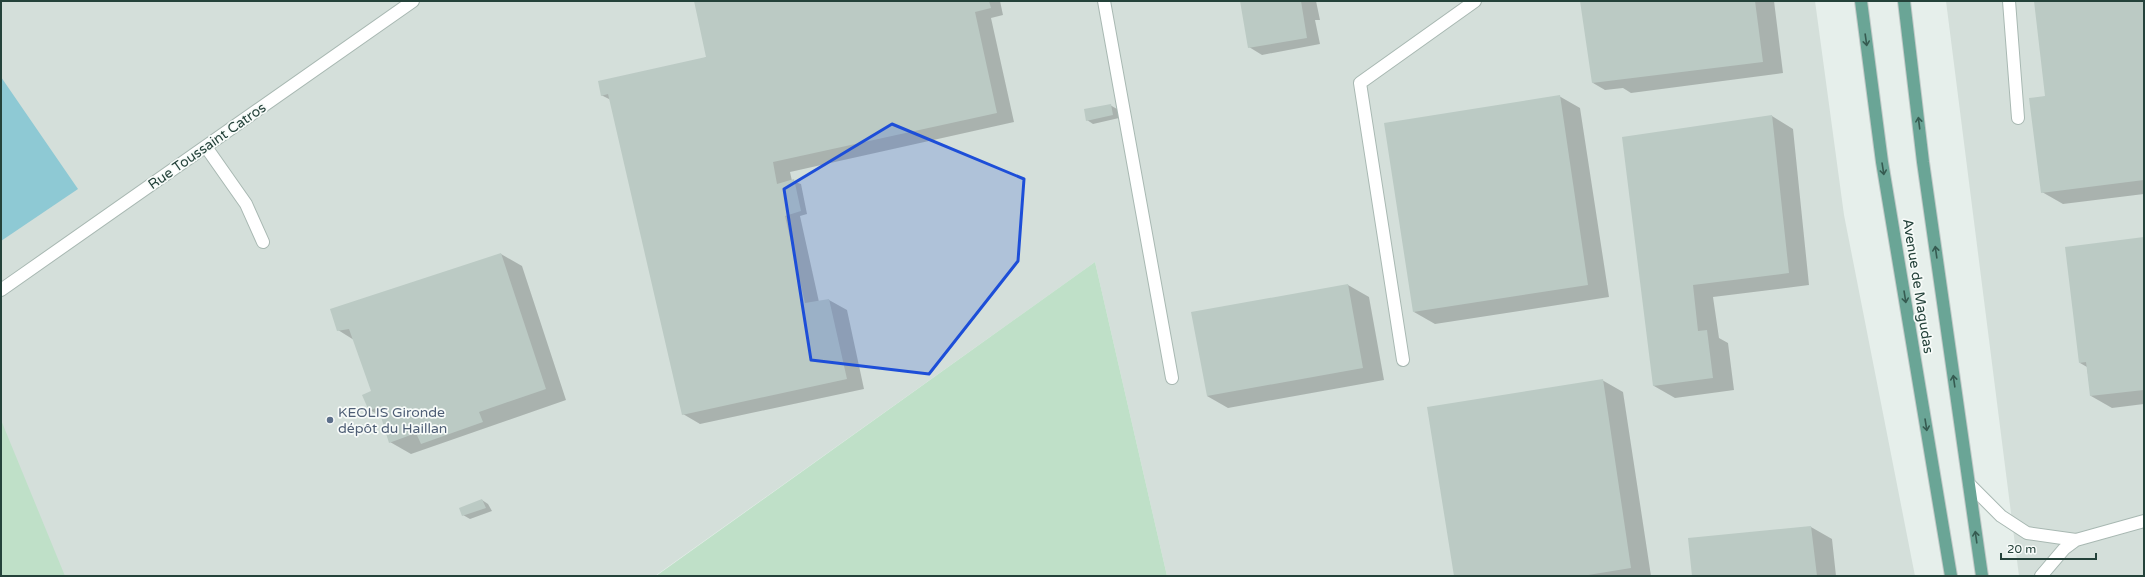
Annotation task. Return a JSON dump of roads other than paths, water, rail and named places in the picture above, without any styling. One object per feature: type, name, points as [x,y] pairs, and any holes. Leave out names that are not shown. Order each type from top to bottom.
[{"type":"main road","name":"Avenue de Magudas","points":[[1861,1],[1882,162],[1951,576]]},
{"type":"main road","name":"Avenue de Magudas","points":[[1904,1],[1923,162],[1982,576]]},
{"type":"street","name":"Rue Toussaint Catros","points":[[1,290],[413,1]]},
{"type":"street","points":[[1104,1],[1172,378]]},
{"type":"street","points":[[1403,360],[1360,83],[1475,1]]},
{"type":"street","points":[[2009,1],[2018,118]]},
{"type":"street","points":[[206,147],[246,204],[263,242]]},
{"type":"street","points":[[1969,484],[2001,516],[2027,533],[2076,540]]},
{"type":"street","points":[[2041,576],[2064,549],[2076,540],[2144,521]]},
{"type":"water","points":[[1,77],[78,189],[1,241]]},
{"type":"place","name":"KEOLIS Gironde dépôt du Haillan","points":[[330,420]]}]
